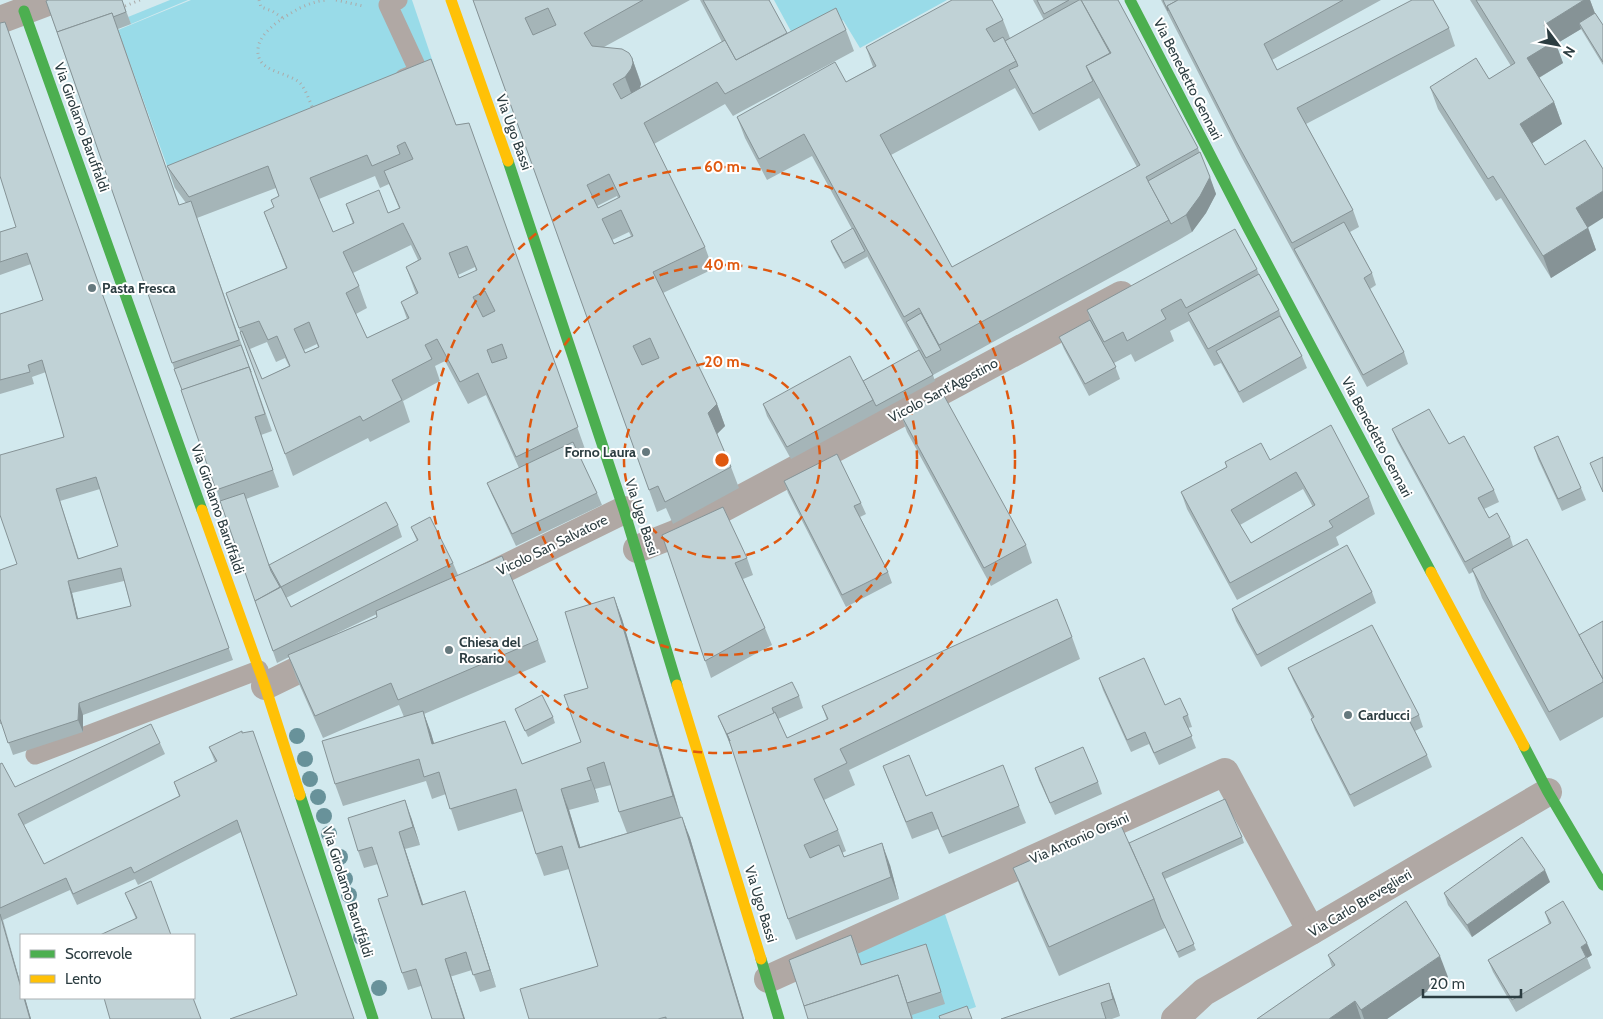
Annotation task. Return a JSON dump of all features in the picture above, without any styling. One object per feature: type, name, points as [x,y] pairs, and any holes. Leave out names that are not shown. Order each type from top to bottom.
[{"type":"street","points":[[12,16],[52,0]]},
{"type":"street","name":"Via Ugo Bassi","points":[[451,0],[519,192],[624,510],[779,1019]]},
{"type":"street","name":"Via Benedetto Gennari","points":[[1130,0],[1248,228],[1548,792],[1603,885]]},
{"type":"street","name":"Via Girolamo Baruffaldi","points":[[12,16],[262,678],[373,1019]]},
{"type":"street","points":[[1222,242],[1248,228]]},
{"type":"street","name":"Vicolo Sant'Agostino","points":[[636,548],[675,534],[1144,283]]},
{"type":"street","name":"Vicolo San Salvatore","points":[[453,594],[624,510]]},
{"type":"street","points":[[262,678],[347,646]]},
{"type":"street","name":"Via Antonio Orsini","points":[[768,979],[1225,772],[1311,932]]},
{"type":"street","name":"Via Carlo Breveglieri","points":[[1175,1019],[1204,992],[1311,932],[1548,792]]},
{"type":"lane","points":[[385,86],[419,72],[388,5],[398,0]]},
{"type":"lane","points":[[35,755],[262,678]]},
{"type":"path","points":[[124,6],[140,0]]},
{"type":"path","points":[[259,0],[262,7],[282,18]]},
{"type":"path","points":[[316,113],[301,84],[263,65],[258,57],[258,47],[268,30],[282,18],[305,5],[327,0]]},
{"type":"shaded area","points":[[170,0],[188,0],[131,24],[128,17]]},
{"type":"shaded area","points":[[191,0],[412,0],[439,80],[175,188],[118,30]]},
{"type":"shaded area","points":[[774,0],[947,0],[860,48],[843,20],[799,46]]},
{"type":"shaded area","points":[[944,911],[976,1007],[940,1019],[913,1019],[865,977],[856,947]]},
{"type":"building","points":[[122,0],[126,12],[113,17],[112,13],[57,32],[46,1]]},
{"type":"building","points":[[473,0],[643,0],[584,33],[592,46],[622,49],[629,53],[632,58],[631,69],[625,77],[613,84],[621,99],[725,40],[736,60],[836,8],[846,30],[725,94],[717,82],[644,123],[705,247],[653,272],[717,404],[708,413],[731,467],[665,502],[658,486],[649,490]],"holes":[[[548,8],[556,25],[533,35],[525,18]],[[609,174],[620,197],[598,208],[587,185]],[[621,210],[633,236],[614,244],[602,219]],[[650,338],[659,358],[642,365],[633,346]]]},
{"type":"building","points":[[703,0],[769,0],[787,33],[736,60]]},
{"type":"building","points":[[952,0],[992,0],[1003,20],[986,29],[994,42],[1003,37],[1016,61],[880,135],[952,267],[1140,165],[1086,66],[1111,53],[1081,0],[1118,0],[1198,148],[1146,177],[1169,220],[939,345],[919,308],[904,317],[804,134],[759,159],[737,117],[835,62],[846,82],[876,66],[866,47]]},
{"type":"building","points":[[1037,0],[1069,0],[1044,14]]},
{"type":"building","points":[[1081,0],[1110,53],[1086,66],[1093,81],[1033,114],[1009,70],[1018,66],[1005,41]]},
{"type":"building","points":[[1163,0],[1178,0],[1167,6],[1168,11]]},
{"type":"building","points":[[1178,0],[1343,0],[1264,44],[1277,70],[1412,0],[1433,0],[1449,28],[1297,108],[1353,210],[1292,243],[1236,141],[1167,6]]},
{"type":"building","points":[[1476,0],[1584,0],[1544,25],[1555,41],[1527,58],[1554,102],[1520,124],[1545,165],[1585,140],[1603,169],[1603,191],[1576,208],[1588,228],[1543,256],[1493,176],[1488,179],[1430,87],[1476,58],[1489,79],[1515,63]]},
{"type":"building","points":[[112,13],[179,205],[191,201],[239,340],[172,363],[57,32]]},
{"type":"building","points":[[1595,13],[1603,25],[1603,62],[1579,23]]},
{"type":"building","points":[[5,22],[229,648],[79,703],[78,720],[8,743],[0,719],[0,570],[17,564],[0,515],[0,455],[64,437],[42,360],[28,365],[30,372],[0,380],[0,314],[43,300],[27,253],[0,262],[0,232],[16,227],[0,176],[0,23]],"holes":[[[96,477],[118,546],[78,559],[56,489]],[[121,568],[131,606],[77,619],[68,581]]]},
{"type":"building","points":[[431,59],[456,125],[469,123],[578,427],[516,457],[478,373],[460,382],[437,339],[425,345],[432,359],[392,380],[402,400],[363,421],[360,416],[285,454],[240,332],[242,331],[262,379],[290,366],[277,336],[268,340],[259,321],[239,328],[226,293],[287,268],[264,212],[274,207],[271,200],[279,196],[268,166],[189,197],[167,166]],"holes":[[[405,142],[413,159],[384,171],[400,208],[388,213],[379,190],[346,204],[354,223],[333,232],[310,178],[367,155],[372,166],[400,154],[397,146]],[[403,223],[421,259],[406,267],[418,293],[401,302],[409,318],[367,338],[346,293],[359,286],[343,252]],[[467,246],[477,270],[459,278],[449,253]],[[485,291],[495,311],[483,317],[473,297]],[[309,322],[319,347],[305,353],[294,329]],[[502,344],[507,358],[492,363],[487,350]]]},
{"type":"building","points":[[1200,152],[1210,177],[1200,196],[1186,215],[1171,224],[1148,181]]},
{"type":"building","points":[[1344,222],[1372,273],[1364,278],[1404,352],[1363,375],[1294,249]]},
{"type":"building","points":[[853,228],[865,251],[843,263],[831,241]]},
{"type":"building","points":[[1235,229],[1257,269],[1186,308],[1181,299],[1161,310],[1166,319],[1127,341],[1123,332],[1104,342],[1087,310]]},
{"type":"building","points":[[1259,274],[1279,310],[1208,349],[1188,313]]},
{"type":"building","points":[[921,313],[941,350],[926,358],[906,322]]},
{"type":"building","points":[[1280,316],[1302,356],[1239,392],[1216,351]]},
{"type":"building","points":[[1090,320],[1116,367],[1085,384],[1059,337]]},
{"type":"building","points":[[241,345],[251,372],[249,367],[182,390],[174,369]]},
{"type":"building","points":[[919,350],[933,375],[876,406],[863,381]]},
{"type":"building","points":[[850,356],[873,400],[787,447],[763,404]]},
{"type":"building","points":[[249,367],[265,414],[255,417],[273,470],[216,490],[181,390]]},
{"type":"building","points":[[942,392],[1026,545],[984,568],[901,415]]},
{"type":"building","points":[[1429,409],[1449,444],[1464,436],[1494,490],[1478,498],[1489,518],[1497,513],[1510,537],[1465,562],[1392,429]]},
{"type":"building","points":[[1331,425],[1369,497],[1329,521],[1333,527],[1230,583],[1181,492],[1227,467],[1225,462],[1261,443],[1270,460]],"holes":[[[1296,472],[1315,505],[1251,543],[1231,510]]]},
{"type":"building","points":[[1558,436],[1581,488],[1558,499],[1534,447]]},
{"type":"building","points":[[573,442],[597,493],[512,534],[487,483]]},
{"type":"building","points":[[837,454],[861,503],[854,506],[888,572],[842,595],[784,481]]},
{"type":"building","points":[[1603,457],[1603,492],[1590,463]]},
{"type":"building","points":[[244,493],[271,571],[280,587],[255,601],[220,501]]},
{"type":"building","points":[[386,502],[398,525],[281,587],[269,565]]},
{"type":"building","points":[[723,507],[747,558],[735,563],[765,628],[705,661],[662,535]]},
{"type":"building","points":[[430,517],[453,563],[273,651],[255,601],[281,587],[291,607],[418,540],[411,527]]},
{"type":"building","points":[[1527,539],[1603,679],[1603,682],[1549,712],[1472,569]]},
{"type":"building","points":[[1347,545],[1372,592],[1257,655],[1232,609]]},
{"type":"building","name":"Chiesa del Rosario","points":[[502,556],[538,640],[398,700],[391,683],[315,716],[288,655],[377,617],[376,611]]},
{"type":"building","points":[[614,597],[673,796],[619,812],[604,762],[587,768],[591,780],[561,789],[579,848],[682,817],[743,1019],[666,1019],[666,1017],[658,1019],[529,1019],[520,989],[598,966],[562,846],[536,854],[516,789],[450,809],[439,772],[424,777],[419,759],[335,784],[322,741],[423,711],[432,744],[505,721],[522,764],[581,742],[564,695],[588,688],[565,612]]},
{"type":"building","points":[[1057,599],[1072,637],[840,749],[847,763],[814,779],[838,830],[804,845],[810,858],[839,845],[844,857],[882,843],[891,877],[788,919],[727,734],[775,712],[787,738],[828,719],[822,706]]},
{"type":"building","points":[[1603,621],[1603,679],[1579,635]]},
{"type":"building","points":[[1372,625],[1419,715],[1409,720],[1427,755],[1350,795],[1311,719],[1314,717],[1288,668]]},
{"type":"building","points":[[1144,658],[1165,705],[1180,698],[1188,715],[1183,717],[1192,736],[1154,753],[1145,732],[1127,740],[1099,678]]},
{"type":"building","points":[[792,682],[799,696],[772,708],[774,713],[727,734],[730,741],[718,716]]},
{"type":"building","points":[[542,695],[553,717],[525,731],[515,709]]},
{"type":"building","points":[[151,724],[160,743],[18,814],[44,864],[180,796],[174,782],[217,761],[209,747],[242,731],[242,733],[253,731],[354,1019],[230,1019],[297,995],[237,820],[134,873],[131,867],[73,894],[66,878],[0,908],[0,764],[2,763],[15,787]]},
{"type":"building","points":[[1083,747],[1098,782],[1050,803],[1035,768]]},
{"type":"building","points":[[909,755],[926,796],[1003,765],[1019,806],[942,837],[932,812],[906,822],[883,766]]},
{"type":"building","points":[[1225,799],[1242,837],[1162,873],[1194,944],[1177,952],[1129,843]]},
{"type":"building","points":[[405,800],[413,827],[399,832],[422,905],[465,891],[490,970],[473,975],[466,952],[445,959],[464,1019],[432,1019],[416,969],[402,973],[378,899],[388,896],[372,847],[358,851],[348,818]]},
{"type":"building","points":[[1119,821],[1154,899],[1049,947],[1013,868]]},
{"type":"building","points":[[1522,837],[1545,870],[1467,925],[1444,893]]},
{"type":"building","points":[[151,881],[171,934],[102,934],[137,918],[125,893]]},
{"type":"building","points":[[1406,901],[1440,956],[1361,1010],[1355,1001],[1329,1019],[1257,1019],[1335,965],[1328,955]]},
{"type":"building","points":[[1563,901],[1587,943],[1581,947],[1586,957],[1512,1000],[1488,960],[1551,923],[1545,912]]},
{"type":"building","points":[[0,914],[20,984],[20,999],[24,999],[30,1019],[0,1019]]},
{"type":"building","points":[[851,935],[861,965],[926,944],[941,992],[907,1003],[898,975],[804,1006],[789,960]]},
{"type":"building","points":[[898,975],[912,1019],[808,1019],[804,1006]]},
{"type":"building","points":[[1109,983],[1113,999],[1101,1003],[1106,1019],[1001,1019]]},
{"type":"building","points":[[104,999],[193,999],[201,1019],[110,1019]]},
{"type":"building","points":[[967,1006],[972,1019],[940,1019],[939,1016]]},
{"type":"traffic: fast","points":[[1130,0],[1248,228],[1431,572]]},
{"type":"traffic: fast","points":[[24,11],[202,510]]},
{"type":"traffic: fast","points":[[508,161],[624,510],[677,685]]},
{"type":"traffic: fast","points":[[1524,746],[1548,792],[1603,885]]},
{"type":"traffic: fast","points":[[300,795],[373,1019]]},
{"type":"traffic: fast","points":[[761,959],[779,1019]]},
{"type":"traffic: slow","points":[[451,0],[508,161]]},
{"type":"traffic: slow","points":[[202,510],[265,686],[300,795]]},
{"type":"traffic: slow","points":[[1431,572],[1524,746]]},
{"type":"traffic: slow","points":[[677,685],[761,959]]},
{"type":"place","name":"Pasta Fresca","points":[[92,288]]},
{"type":"place","name":"Forno Laura","points":[[646,452]]},
{"type":"place","name":"Chiesa del Rosario","points":[[449,650]]},
{"type":"place","name":"Carducci","points":[[1348,715]]}]
